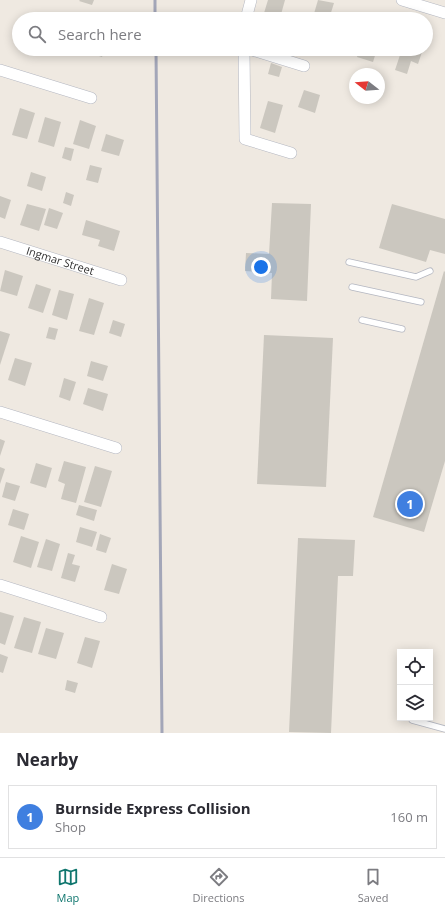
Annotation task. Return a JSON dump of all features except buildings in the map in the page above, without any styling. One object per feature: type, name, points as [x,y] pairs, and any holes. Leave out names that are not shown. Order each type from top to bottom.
[{"type":"street","points":[[248,12],[251,0]]},
{"type":"street","points":[[402,0],[445,13]]},
{"type":"street","points":[[244,56],[245,138],[291,153]]},
{"type":"street","points":[[272,56],[304,66]]},
{"type":"street","points":[[0,70],[91,98]]},
{"type":"street","name":"Ingmar Street","points":[[0,242],[121,280]]},
{"type":"street","points":[[0,412],[116,448]]},
{"type":"street","points":[[0,585],[101,617]]},
{"type":"lane","points":[[349,262],[416,277],[430,271]]},
{"type":"lane","points":[[352,287],[421,302]]},
{"type":"lane","points":[[362,320],[402,329]]},
{"type":"lane","points":[[416,721],[445,729]]},
{"type":"railway","points":[[155,0],[155,12]]},
{"type":"railway","points":[[156,56],[162,733]]},
{"type":"place","name":"Burnside Express Collision","points":[[410,504]]}]
